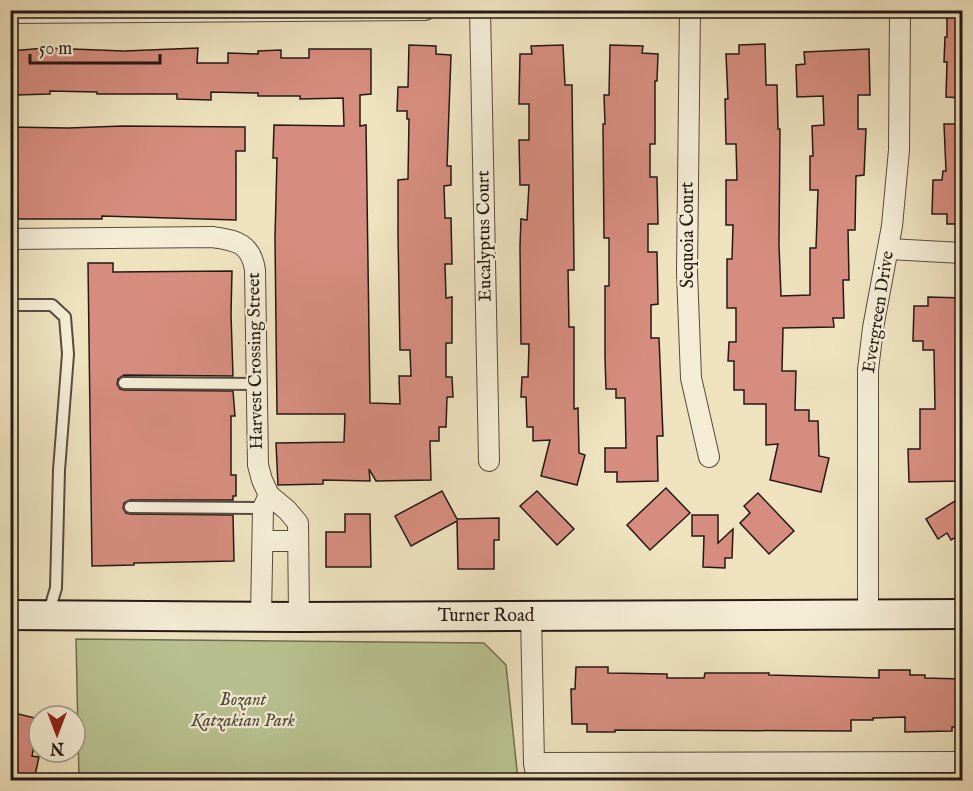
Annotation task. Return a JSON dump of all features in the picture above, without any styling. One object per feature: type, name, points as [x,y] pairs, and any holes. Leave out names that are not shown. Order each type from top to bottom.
[{"type":"main road","name":"Turner Road","points":[[10,615],[299,617],[963,614]]},
{"type":"street","points":[[10,13],[425,10]]},
{"type":"street","name":"Eucalyptus Court","points":[[480,10],[489,461]]},
{"type":"street","name":"Sequoia Court","points":[[690,10],[687,272],[691,378],[709,457]]},
{"type":"street","name":"Evergreen Drive","points":[[868,615],[868,370],[873,328],[889,249],[899,150],[900,10]]},
{"type":"street","name":"Harvest Crossing Street","points":[[10,239],[212,237],[225,239],[247,248],[255,270],[258,465],[266,502],[261,617]]},
{"type":"street","points":[[889,249],[963,252]]},
{"type":"street","name":"Harvest Crossing Street","points":[[266,502],[287,510],[298,523],[299,617]]},
{"type":"street","points":[[263,541],[298,541]]},
{"type":"street","points":[[531,615],[535,772],[822,771],[963,762]]},
{"type":"lane","points":[[10,305],[52,305],[65,317],[68,354],[59,470],[56,588],[47,615]]},
{"type":"lane","points":[[124,383],[256,384]]},
{"type":"lane","points":[[130,507],[266,502]]},
{"type":"green space","name":"Bozant Katzakian Park","points":[[76,639],[484,643],[506,665],[518,780],[79,780],[79,764],[87,764],[87,704],[77,704]]},
{"type":"building","points":[[947,10],[963,10],[963,98],[946,97],[947,62],[944,62]]},
{"type":"building","points":[[765,44],[766,85],[777,85],[778,129],[780,129],[781,296],[810,295],[810,248],[816,248],[818,190],[810,190],[810,156],[813,156],[812,126],[824,125],[823,96],[797,97],[796,65],[805,64],[804,52],[869,49],[870,95],[858,95],[858,129],[866,129],[864,175],[856,176],[855,230],[848,230],[849,280],[843,280],[844,318],[833,318],[834,327],[783,328],[782,371],[796,371],[795,410],[809,410],[809,421],[818,421],[819,456],[829,458],[821,492],[770,480],[778,444],[766,445],[766,404],[744,404],[744,390],[734,390],[734,361],[728,361],[729,342],[736,342],[736,308],[727,308],[727,259],[732,259],[733,225],[726,225],[726,180],[737,180],[736,144],[726,144],[725,99],[728,99],[726,54],[739,54],[739,45]]},
{"type":"building","points":[[409,45],[436,46],[436,54],[451,55],[447,166],[451,166],[451,185],[444,186],[445,218],[451,218],[452,264],[445,264],[446,298],[452,297],[452,343],[446,343],[446,377],[452,377],[453,397],[447,397],[446,427],[439,427],[439,441],[430,441],[431,480],[376,481],[369,469],[370,481],[323,480],[323,484],[278,485],[276,443],[344,442],[345,414],[277,414],[275,238],[277,158],[273,158],[274,125],[344,126],[343,98],[300,99],[300,96],[258,96],[258,93],[211,92],[211,100],[177,99],[177,94],[97,94],[97,92],[50,91],[50,94],[15,95],[15,69],[10,69],[10,51],[46,48],[124,51],[198,48],[197,63],[228,63],[228,53],[258,54],[258,51],[281,50],[281,58],[309,58],[309,49],[371,49],[371,94],[360,95],[360,126],[366,125],[370,403],[400,404],[399,376],[411,376],[410,350],[400,350],[398,234],[398,180],[408,179],[409,119],[407,119],[407,111],[397,111],[398,87],[408,87]]},
{"type":"building","points":[[563,45],[565,85],[572,85],[574,270],[568,270],[569,327],[574,327],[574,409],[578,408],[579,453],[585,455],[577,485],[541,476],[550,440],[533,441],[533,427],[527,427],[526,397],[521,397],[522,377],[528,377],[529,344],[521,344],[521,219],[527,220],[529,185],[520,185],[519,140],[529,140],[529,104],[519,104],[520,54],[532,54],[531,46]]},
{"type":"building","points":[[610,45],[643,46],[642,53],[658,54],[657,81],[655,81],[655,144],[650,144],[650,177],[657,177],[658,224],[648,224],[648,252],[657,252],[658,304],[651,305],[651,338],[659,338],[663,436],[657,436],[658,481],[617,482],[617,472],[605,472],[605,448],[626,448],[625,398],[616,398],[616,389],[606,389],[605,286],[609,286],[609,238],[604,238],[603,124],[605,124],[604,95],[609,95]]},
{"type":"building","points":[[944,124],[963,124],[963,224],[947,224],[947,214],[932,214],[933,180],[942,180],[943,171],[946,171]]},
{"type":"building","points":[[10,127],[245,127],[245,151],[236,151],[236,220],[102,216],[102,219],[18,219],[16,149],[10,149]]},
{"type":"building","points":[[88,263],[113,263],[113,272],[232,271],[233,376],[124,375],[118,379],[117,384],[120,389],[124,390],[233,391],[235,416],[231,416],[231,475],[236,475],[236,496],[233,496],[233,500],[130,500],[124,503],[123,508],[126,513],[130,514],[233,515],[234,561],[92,566]]},
{"type":"building","points":[[928,297],[963,298],[962,481],[909,482],[908,449],[920,449],[920,409],[935,409],[934,350],[923,350],[923,341],[913,341],[914,306],[928,306]]},
{"type":"building","points":[[666,488],[690,513],[650,550],[627,525]]},
{"type":"building","points":[[442,491],[457,519],[499,518],[499,540],[494,540],[494,569],[458,569],[457,521],[411,546],[395,516]]},
{"type":"building","points":[[537,491],[574,529],[557,545],[520,506]]},
{"type":"building","points":[[758,493],[794,531],[769,554],[740,523],[750,513],[744,506]]},
{"type":"building","points":[[963,496],[963,533],[951,540],[947,533],[938,539],[926,519]]},
{"type":"building","points":[[345,514],[370,514],[371,567],[326,567],[326,532],[345,532]]},
{"type":"building","points":[[692,515],[718,515],[718,543],[733,529],[732,558],[725,558],[725,568],[703,567],[704,536],[692,536]]},
{"type":"building","points":[[576,667],[608,667],[608,673],[667,674],[667,678],[704,678],[705,673],[769,673],[769,675],[879,678],[879,670],[910,670],[910,675],[925,675],[925,678],[963,679],[963,727],[952,727],[952,731],[905,732],[905,717],[851,720],[851,731],[615,730],[615,732],[587,732],[587,724],[572,724],[571,689],[575,689]]},
{"type":"building","points":[[10,712],[27,716],[27,764],[37,764],[34,780],[10,780]]}]
